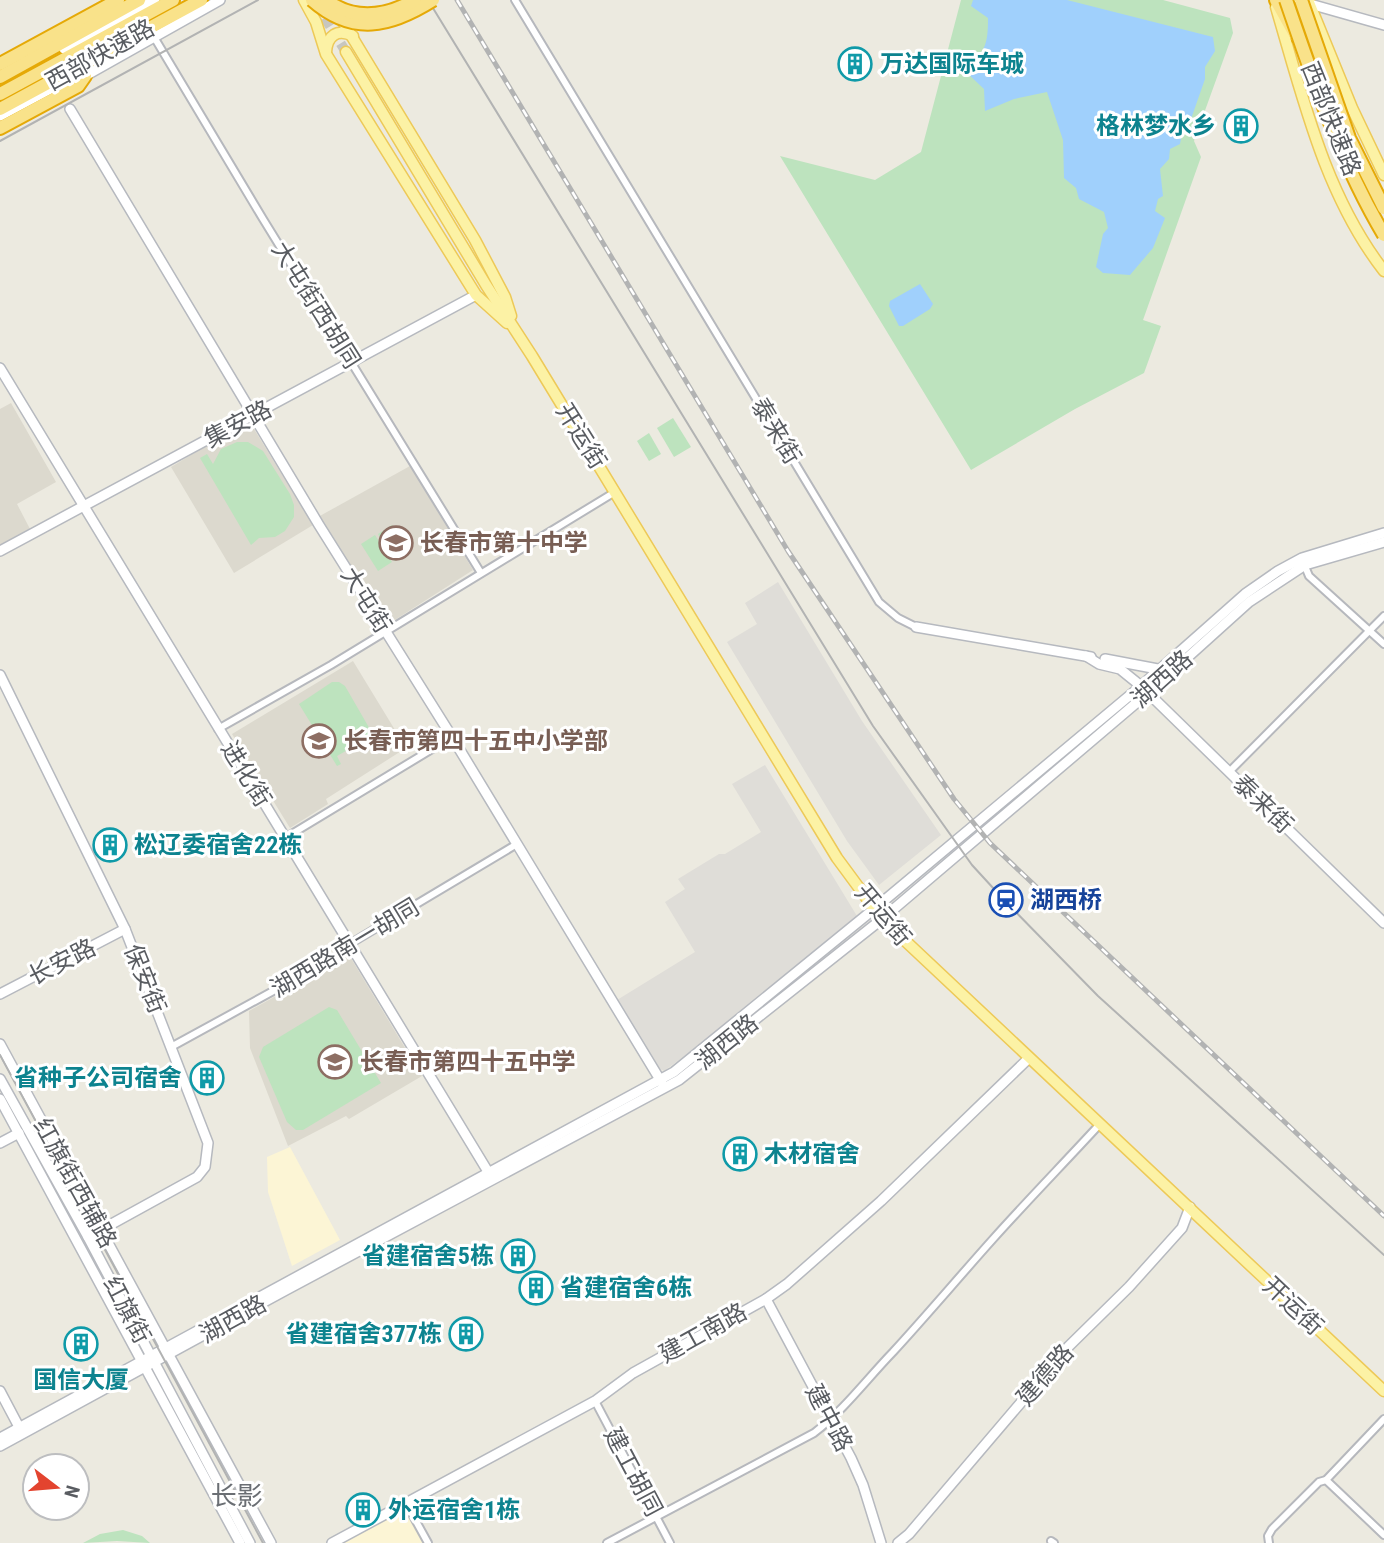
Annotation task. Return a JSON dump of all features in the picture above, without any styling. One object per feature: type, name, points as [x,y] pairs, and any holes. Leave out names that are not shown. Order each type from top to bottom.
[{"type":"highway","points":[[0,64],[118,0]]},
{"type":"highway","points":[[0,79],[139,0]]},
{"type":"highway","name":"西部快速路","points":[[0,94],[173,0]]},
{"type":"highway","name":"西部快速路","points":[[0,109],[201,0]]},
{"type":"highway","points":[[312,0],[326,12],[368,25],[403,17],[433,0]]},
{"type":"highway","points":[[328,0],[342,10],[369,16],[383,14],[415,0]]},
{"type":"highway","points":[[1277,0],[1301,43]]},
{"type":"highway","name":"西部快速路","points":[[1286,0],[1343,157],[1384,235]]},
{"type":"highway","name":"西部快速路","points":[[1306,1],[1349,138],[1384,208]]},
{"type":"highway","points":[[3,122],[78,86],[85,76]]},
{"type":"main road","name":"开运街","points":[[304,0],[316,22],[326,54],[476,295],[516,330]]},
{"type":"main road","name":"开运街","points":[[328,0],[353,36],[475,240],[505,297],[516,330]]},
{"type":"main road","points":[[1277,0],[1318,147],[1345,206],[1384,271]]},
{"type":"main road","points":[[1306,1],[1384,175]]},
{"type":"main road","points":[[326,54],[328,41],[336,33],[353,36]]},
{"type":"main road","name":"开运街","points":[[346,52],[837,858],[881,919],[1384,1391]]},
{"type":"street","points":[[0,79],[15,61],[127,0]]},
{"type":"street","points":[[0,79],[155,0]]},
{"type":"street","points":[[85,76],[220,0]]},
{"type":"street","name":"泰来街","points":[[515,0],[879,602],[898,618],[916,627],[1172,671]]},
{"type":"street","points":[[1277,0],[1306,1],[1384,26]]},
{"type":"street","name":"大屯街西胡同","points":[[154,37],[481,573]]},
{"type":"street","name":"大屯街","points":[[71,109],[103,167],[254,416],[663,1084]]},
{"type":"street","name":"集安路","points":[[0,551],[476,295]]},
{"type":"street","name":"进化街","points":[[0,368],[82,507],[491,1176]]},
{"type":"street","points":[[218,729],[331,665],[615,492]]},
{"type":"street","name":"湖西路","points":[[663,1084],[679,1080],[881,919],[1145,689],[1160,669],[1245,594],[1278,571],[1384,533]]},
{"type":"street","name":"湖西路","points":[[0,1446],[167,1351],[663,1084],[1145,689],[1172,671],[1249,602],[1303,562],[1384,542]]},
{"type":"street","points":[[1303,562],[1310,576],[1384,644]]},
{"type":"street","points":[[1229,772],[1384,615]]},
{"type":"street","name":"泰来街","points":[[1086,656],[1099,664],[1120,669],[1145,689],[1384,923]]},
{"type":"street","name":"保安街","points":[[0,675],[125,929],[208,1143],[205,1167],[197,1177],[88,1237]]},
{"type":"street","points":[[285,838],[452,737]]},
{"type":"street","name":"湖西路南一胡同","points":[[171,1047],[337,957],[348,950],[353,942],[517,844]]},
{"type":"street","name":"长安路","points":[[0,994],[125,929]]},
{"type":"street","name":"红旗街西辅路","points":[[0,1044],[271,1543]]},
{"type":"street","name":"建工南路","points":[[332,1543],[595,1401],[662,1356],[766,1299],[818,1258],[1028,1059]]},
{"type":"street","name":"红旗街","points":[[0,1079],[88,1237],[240,1543]]},
{"type":"street","name":"红旗街","points":[[0,1099],[250,1543]]},
{"type":"street","points":[[607,1543],[814,1433],[830,1420],[850,1402],[870,1376],[993,1239],[1099,1125]]},
{"type":"street","points":[[0,1143],[19,1133]]},
{"type":"street","name":"建德路","points":[[898,1543],[909,1534],[1069,1346],[1129,1287],[1182,1228],[1190,1207]]},
{"type":"street","name":"建中路","points":[[766,1299],[863,1485],[881,1543]]},
{"type":"street","name":"湖西路","points":[[0,1438],[148,1362]]},
{"type":"street","points":[[0,1391],[19,1427]]},
{"type":"street","name":"建工胡同","points":[[595,1401],[670,1543]]},
{"type":"street","points":[[1269,1543],[1268,1536],[1272,1529],[1319,1482],[1326,1480],[1384,1419]]},
{"type":"street","points":[[1326,1480],[1384,1535]]},
{"type":"street","points":[[406,1503],[428,1543]]},
{"type":"shaded area","points":[[11,403],[56,482],[17,504],[30,529],[0,545],[0,409]]},
{"type":"shaded area","points":[[251,424],[313,525],[234,573],[171,467],[211,443],[212,445]]},
{"type":"shaded area","name":"长春市第十中学","points":[[410,466],[473,570],[387,625],[318,517]]},
{"type":"shaded area","points":[[778,582],[862,721],[941,835],[879,885],[847,841],[727,642],[757,624],[745,603]]},
{"type":"shaded area","name":"长春市第四十五中小学部","points":[[353,661],[406,748],[326,799],[328,804],[290,828],[232,734]]},
{"type":"shaded area","points":[[765,765],[857,916],[718,1031],[664,1071],[660,1069],[617,1000],[695,952],[665,902],[685,889],[678,879],[761,832],[732,784]]},
{"type":"shaded area","name":"长春市第四十五中学","points":[[349,955],[422,1076],[349,1119],[346,1116],[288,1146],[250,1048],[249,1011]]},
{"type":"shaded area","points":[[290,1147],[340,1240],[292,1266],[268,1192],[267,1157]]},
{"type":"shaded area","points":[[405,1508],[423,1543],[340,1543]]},
{"type":"green space","points":[[961,0],[1163,0],[1230,18],[1233,33],[1194,141],[1201,157],[1143,320],[1161,326],[1144,373],[1075,409],[971,470],[780,156],[875,180],[921,152]]},
{"type":"green space","points":[[673,418],[691,447],[674,457],[657,428]]},
{"type":"green space","points":[[649,433],[661,454],[649,461],[637,441]]},
{"type":"green space","points":[[237,442],[248,442],[263,451],[294,505],[294,517],[285,531],[275,537],[259,538],[251,545],[200,458],[207,454],[213,464],[221,449]]},
{"type":"green space","points":[[392,525],[409,552],[394,561],[378,534]]},
{"type":"green space","points":[[375,535],[392,562],[378,571],[361,544]]},
{"type":"green space","points":[[332,682],[345,686],[371,731],[367,739],[337,756],[341,764],[337,766],[299,704]]},
{"type":"green space","points":[[329,1007],[337,1010],[381,1083],[303,1130],[296,1130],[287,1122],[259,1057],[263,1047]]},
{"type":"green space","points":[[123,1530],[142,1536],[150,1543],[83,1543],[100,1534]]},
{"type":"water","points":[[973,0],[1067,0],[1213,37],[1215,51],[1205,67],[1205,79],[1191,119],[1184,123],[1180,144],[1170,149],[1169,159],[1160,169],[1163,196],[1158,199],[1155,211],[1165,218],[1153,248],[1130,275],[1103,273],[1096,267],[1103,234],[1108,228],[1104,212],[1079,199],[1076,188],[1064,178],[1063,140],[1047,92],[1014,99],[985,111],[984,89],[965,71],[981,53],[987,35],[988,18],[971,6]]},
{"type":"water","points":[[920,284],[933,304],[930,309],[899,326],[889,306],[890,301]]},
{"type":"tunnel","points":[[317,5],[346,52]]},
{"type":"tram line","points":[[0,141],[258,0]]},
{"type":"tram line","points":[[428,0],[873,726],[972,865],[1098,996],[1384,1255]]},
{"type":"tram line","points":[[0,1055],[263,1543]]},
{"type":"railway","points":[[457,0],[788,551],[954,799],[990,843],[1384,1216]]},
{"type":"place","name":"万达国际车城","points":[[855,64]]},
{"type":"place","name":"格林梦水乡","points":[[1241,126]]},
{"type":"place","name":"长春市第十中学","points":[[396,543]]},
{"type":"place","name":"长春市第四十五中小学部","points":[[319,741]]},
{"type":"place","name":"松辽委宿舍22栋","points":[[110,845]]},
{"type":"place","name":"湖西桥","points":[[1006,900]]},
{"type":"place","name":"长春市第四十五中学","points":[[335,1062]]},
{"type":"place","name":"省种子公司宿舍","points":[[207,1078]]},
{"type":"place","name":"木材宿舍","points":[[740,1154]]},
{"type":"place","name":"省建宿舍5栋","points":[[518,1256]]},
{"type":"place","name":"省建宿舍6栋","points":[[536,1288]]},
{"type":"place","name":"省建宿舍377栋","points":[[466,1334]]},
{"type":"place","name":"国信大厦","points":[[81,1344]]},
{"type":"place","name":"外运宿舍1栋","points":[[363,1510]]},
{"type":"district","name":"长影","points":[[237,1496]]}]
